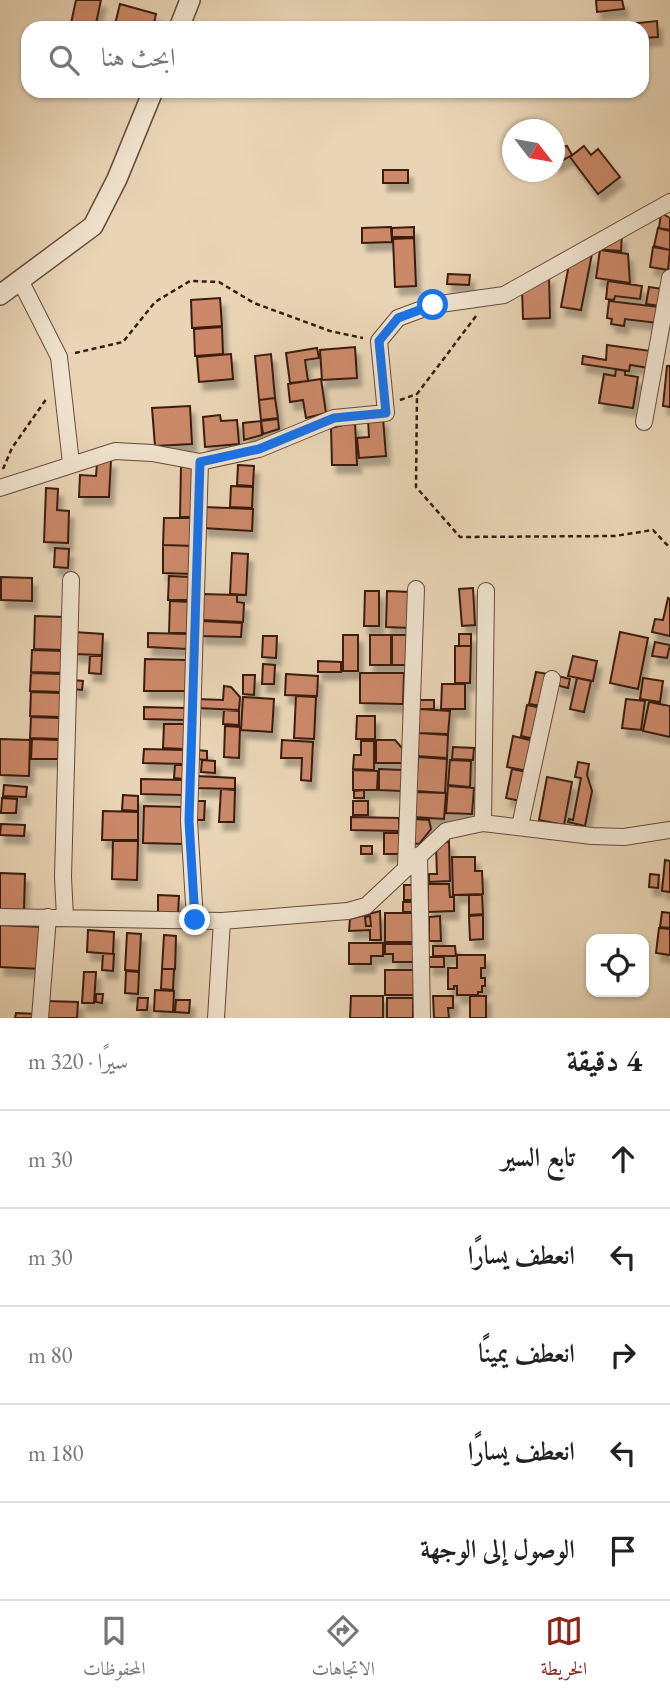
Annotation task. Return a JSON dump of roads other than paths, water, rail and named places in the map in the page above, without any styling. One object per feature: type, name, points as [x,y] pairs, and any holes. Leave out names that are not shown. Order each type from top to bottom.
[{"type":"street","points":[[182,21],[190,0]]},
{"type":"street","points":[[0,295],[93,226],[117,179],[150,98]]},
{"type":"street","points":[[0,488],[71,463],[116,451],[152,453],[200,462],[259,449],[334,418],[386,413],[379,341],[398,318],[433,305],[504,295],[670,202]]},
{"type":"street","points":[[644,422],[670,278]]},
{"type":"street","points":[[20,280],[59,357],[71,463]]},
{"type":"street","points":[[195,920],[189,821],[200,462]]},
{"type":"street","points":[[65,918],[63,877],[71,580]]},
{"type":"street","points":[[406,867],[416,589]]},
{"type":"street","points":[[484,823],[486,591]]},
{"type":"street","points":[[520,826],[552,679]]},
{"type":"street","points":[[0,916],[222,921],[348,911],[366,906],[446,831],[484,823],[592,836],[624,837],[670,830]]},
{"type":"street","points":[[419,855],[422,1018]]},
{"type":"street","points":[[40,1018],[48,917]]},
{"type":"street","points":[[216,1018],[222,921]]}]
